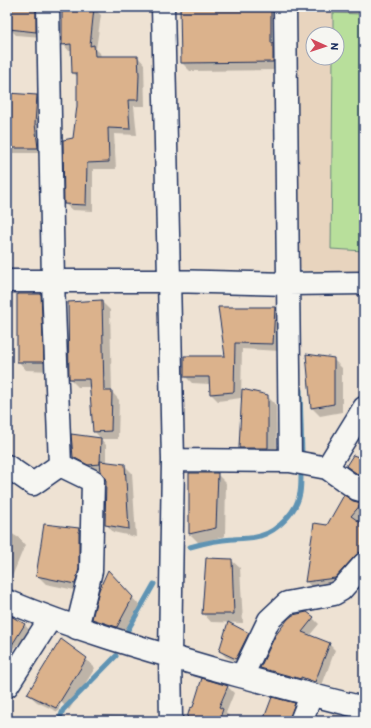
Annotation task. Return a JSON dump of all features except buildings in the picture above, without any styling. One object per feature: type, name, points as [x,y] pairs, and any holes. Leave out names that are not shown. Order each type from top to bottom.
[{"type":"street","points":[[48,7],[53,282],[60,466]]},
{"type":"street","points":[[163,7],[173,460],[170,656],[171,721]]},
{"type":"street","points":[[285,7],[290,461]]},
{"type":"street","points":[[7,281],[168,281],[288,284],[364,283],[364,294]]},
{"type":"street","points":[[327,468],[364,408]]},
{"type":"street","points":[[173,460],[290,461],[327,468],[357,489],[364,491]]},
{"type":"street","points":[[7,466],[33,484],[60,466]]},
{"type":"street","points":[[60,466],[94,481],[91,571],[77,628]]},
{"type":"street","points":[[242,676],[269,620],[287,603],[334,594],[341,590],[364,564]]},
{"type":"street","points":[[7,601],[50,619],[77,628],[311,696],[364,708],[364,712]]},
{"type":"street","points":[[7,686],[50,619]]},
{"type":"street","points":[[301,721],[311,696]]},
{"type":"shaded area","points":[[296,7],[364,7],[364,271],[303,271],[293,262]]},
{"type":"green space","points":[[333,13],[364,14],[364,251],[331,249],[333,66],[345,66],[345,26],[333,26]]},
{"type":"waterway","points":[[300,390],[302,454]]},
{"type":"waterway","points":[[190,547],[227,539],[257,537],[273,530],[286,519],[295,507],[300,493],[301,474]]},
{"type":"waterway","points":[[125,635],[154,584]]},
{"type":"waterway","points":[[59,721],[63,710],[116,656]]}]
